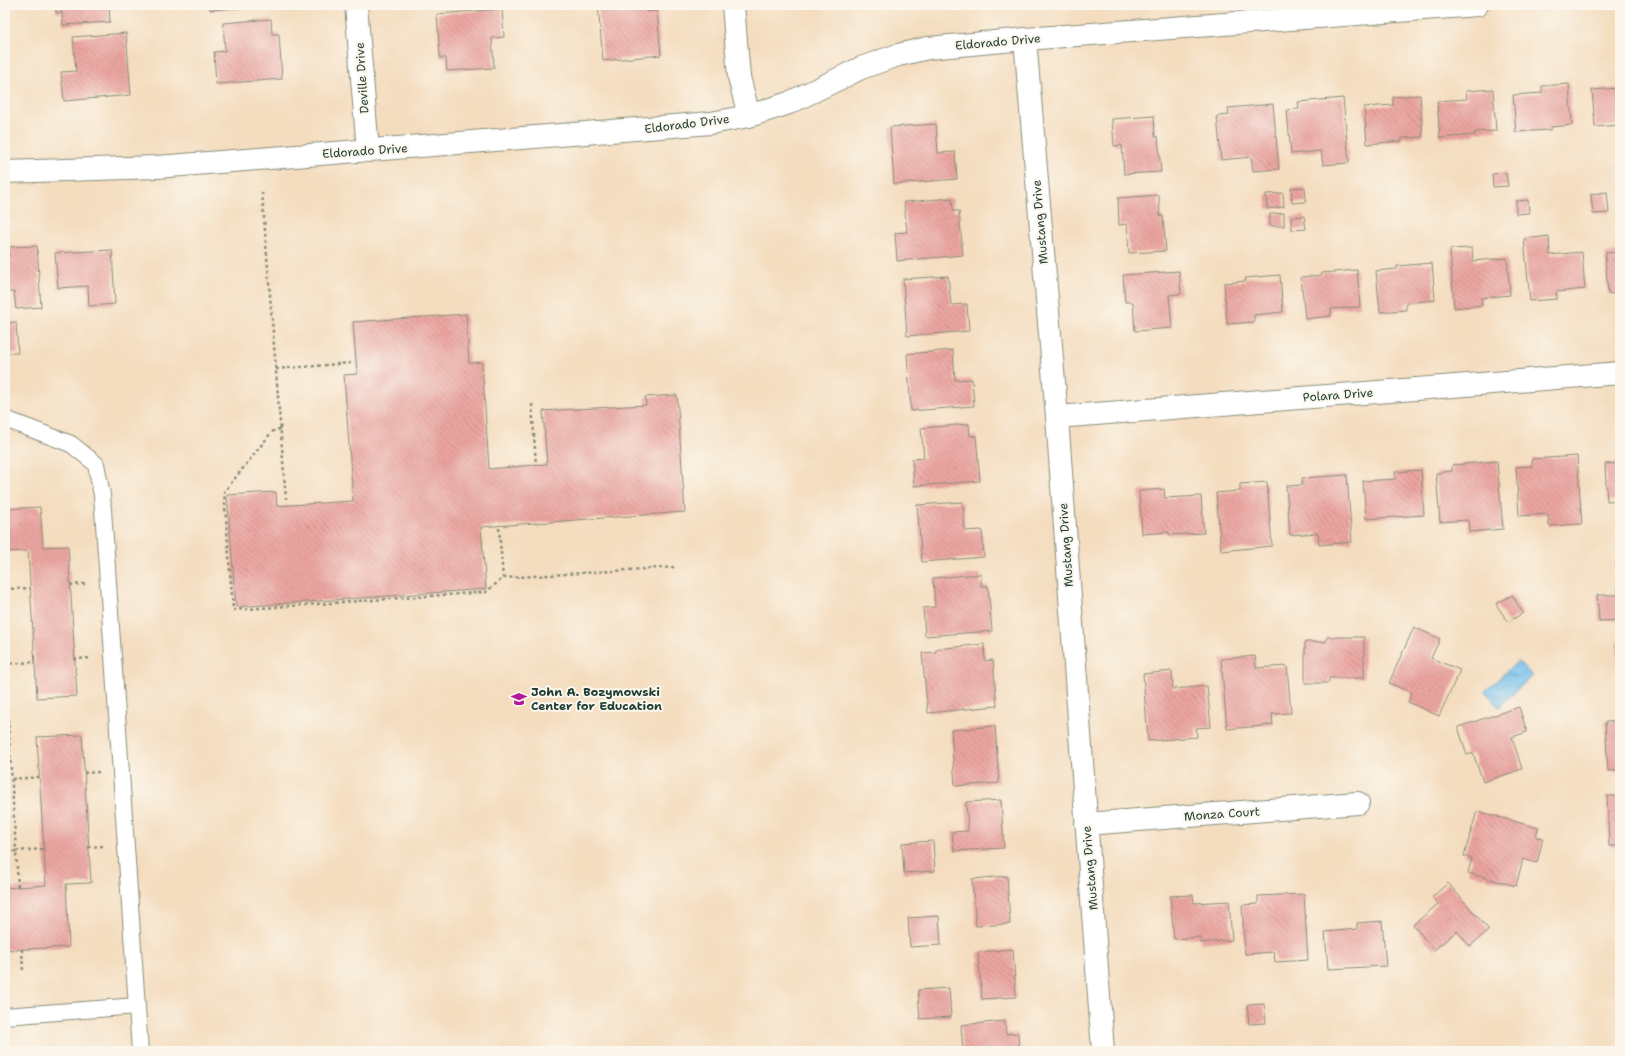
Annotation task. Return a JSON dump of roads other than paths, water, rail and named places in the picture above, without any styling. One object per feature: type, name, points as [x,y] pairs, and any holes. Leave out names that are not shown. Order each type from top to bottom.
[{"type":"street","name":"Deville Drive","points":[[356,5],[368,151]]},
{"type":"street","points":[[733,5],[739,77],[749,116]]},
{"type":"street","name":"Eldorado Drive","points":[[5,172],[157,166],[368,151],[711,123],[749,116],[789,103],[861,68],[898,55],[928,48],[1025,39],[1477,5]]},
{"type":"street","name":"Mustang Drive","points":[[1025,39],[1057,417],[1104,1051]]},
{"type":"street","name":"Polara Drive","points":[[1057,417],[1620,373]]},
{"type":"street","name":"Monza Court","points":[[1086,824],[1358,803]]},
{"type":"lane","points":[[5,419],[71,444],[96,464],[102,495],[140,1051]]},
{"type":"lane","points":[[5,1016],[137,1006]]},
{"type":"water","points":[[1518,661],[1532,676],[1499,707],[1485,691]]},
{"type":"place","name":"John A. Bozymowski Center for Education","points":[[519,699]]}]
